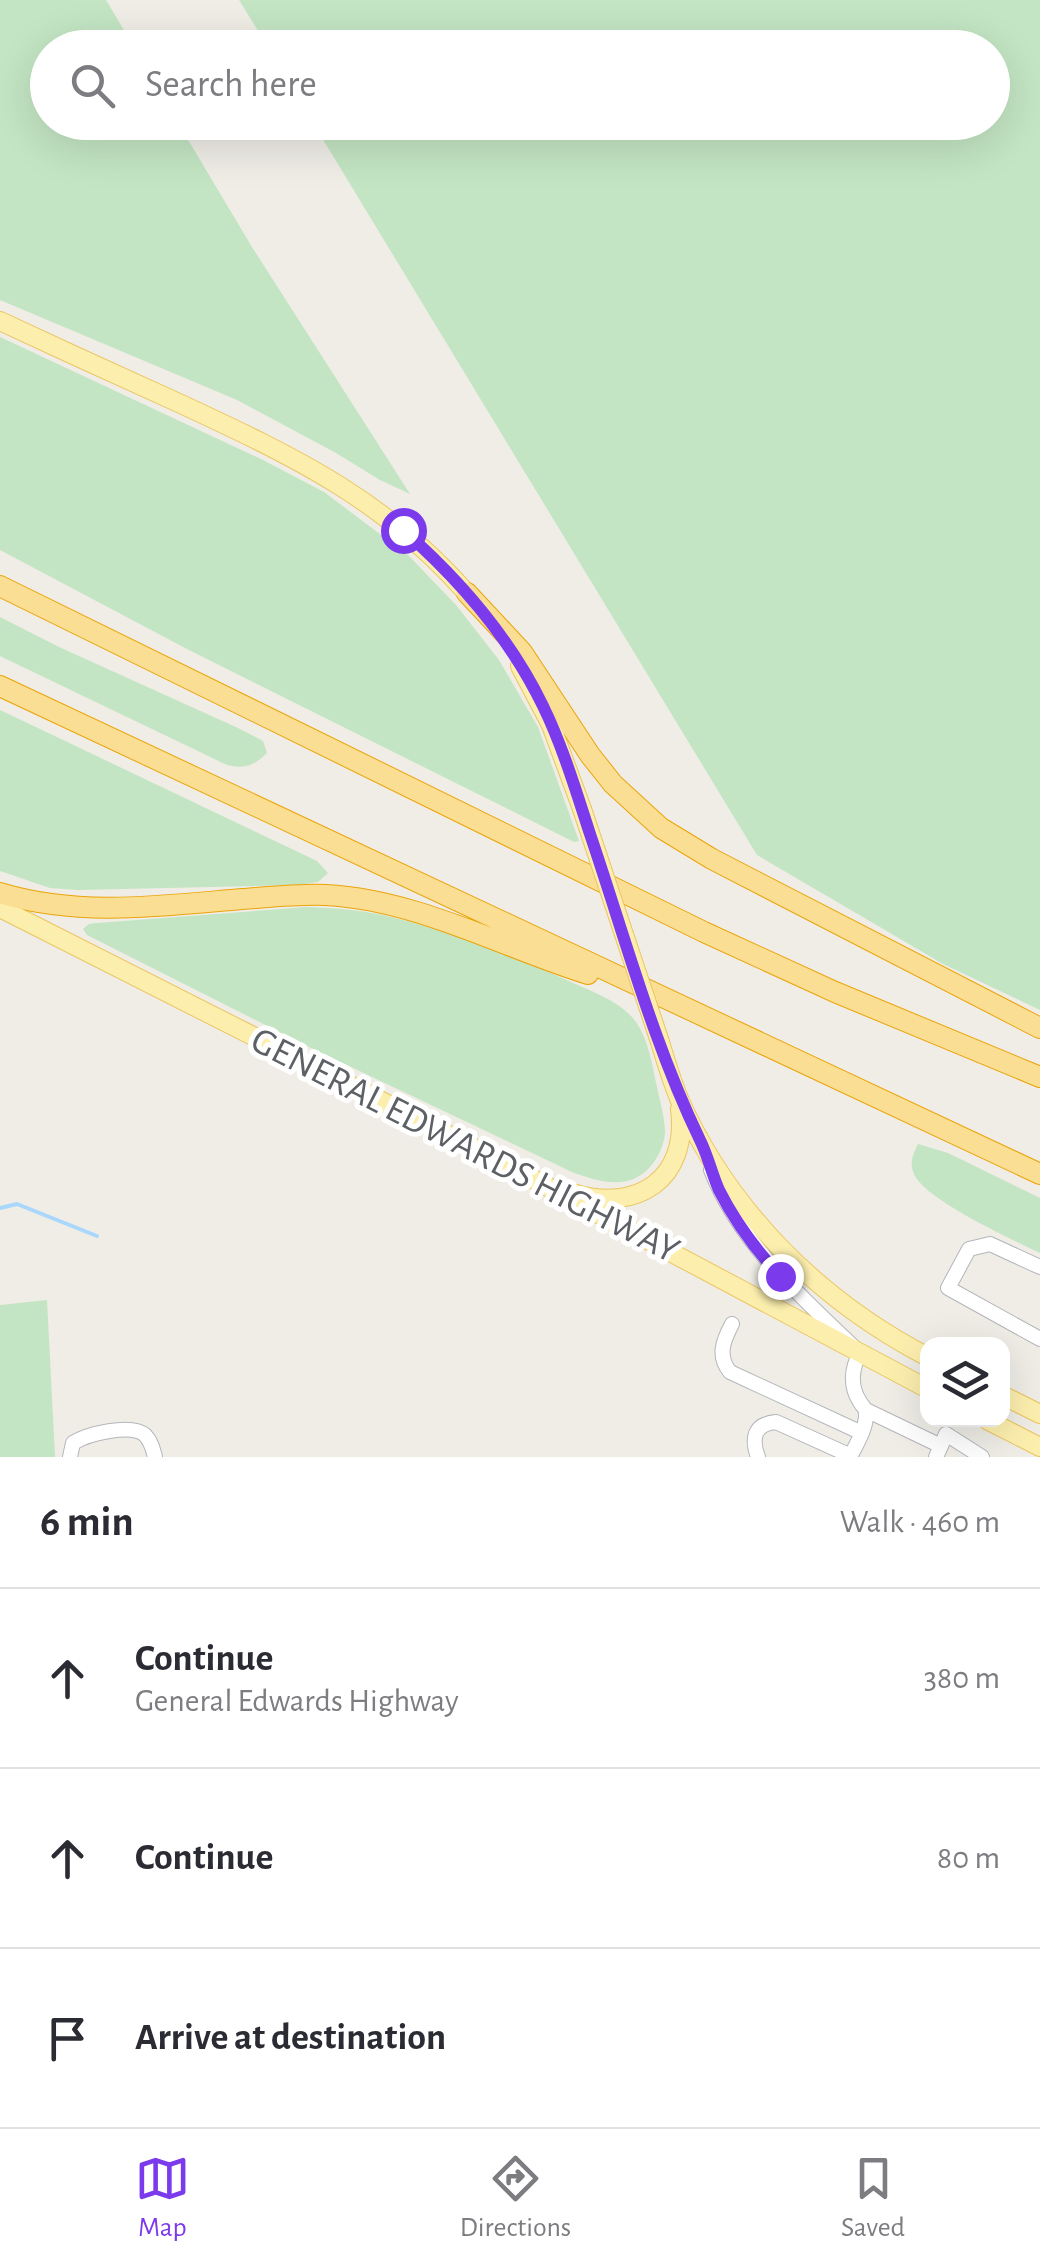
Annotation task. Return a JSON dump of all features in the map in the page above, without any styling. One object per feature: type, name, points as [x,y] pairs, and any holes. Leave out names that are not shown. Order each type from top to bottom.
[{"type":"highway","points":[[0,586],[718,938],[1040,1077]]},
{"type":"highway","points":[[467,592],[522,652],[604,774],[661,828],[712,859],[1040,1028]]},
{"type":"highway","points":[[0,686],[1040,1174]]},
{"type":"highway","points":[[0,893],[60,906],[104,910],[296,895],[354,898],[418,913],[553,963],[660,996]]},
{"type":"main road","points":[[0,321],[328,476],[403,530],[467,592],[509,647],[537,695],[560,747],[677,1092],[702,1144],[754,1218],[797,1265],[857,1314],[920,1351]]},
{"type":"main road","name":"GENERAL EDWARDS HIGHWAY","points":[[0,908],[486,1154],[920,1385]]},
{"type":"main road","points":[[486,1154],[583,1196],[612,1200],[632,1196],[656,1183],[676,1155],[682,1124],[677,1092]]},
{"type":"main road","points":[[1010,1399],[1040,1414]]},
{"type":"main road","points":[[1001,1427],[1040,1447]]},
{"type":"lane","points":[[702,1144],[720,1190],[752,1242],[780,1276],[860,1354],[854,1367],[854,1387],[866,1410],[939,1452],[946,1434],[982,1457]]},
{"type":"lane","points":[[1040,1267],[990,1244],[969,1249],[948,1288],[1040,1339]]},
{"type":"lane","points":[[732,1324],[722,1348],[730,1372],[862,1434]]},
{"type":"lane","points":[[758,1457],[754,1437],[760,1426],[771,1422],[851,1456],[862,1434],[866,1410]]},
{"type":"lane","points":[[70,1457],[78,1439],[130,1430],[147,1436],[155,1457]]},
{"type":"green space","points":[[0,0],[106,0],[124,30],[30,30],[30,140],[188,140],[410,494],[237,400],[0,300]]},
{"type":"green space","points":[[239,0],[1040,0],[1040,1010],[943,964],[757,855],[323,140],[1010,140],[1010,30],[258,30]]},
{"type":"green space","points":[[0,337],[324,492],[409,556],[456,605],[499,660],[538,727],[579,841],[574,842],[187,649],[0,550]]},
{"type":"green space","points":[[0,617],[238,728],[263,741],[267,753],[249,765],[227,765],[0,656]]},
{"type":"green space","points":[[0,710],[317,861],[328,873],[318,882],[298,885],[78,890],[50,888],[0,871]]},
{"type":"green space","points":[[307,907],[370,913],[437,930],[527,963],[618,1005],[642,1031],[649,1050],[665,1133],[653,1163],[641,1175],[623,1182],[572,1172],[309,1047],[87,935],[83,929],[97,923]]},
{"type":"green space","points":[[918,1144],[948,1153],[1040,1198],[1040,1253],[971,1218],[921,1184],[912,1166]]},
{"type":"green space","points":[[47,1300],[55,1457],[0,1457],[0,1305]]},
{"type":"waterway","points":[[0,1208],[17,1204],[97,1236]]},
{"type":"route","points":[[403,530],[482,610],[509,647],[542,705],[576,788],[677,1092],[725,1201],[780,1276]]}]
